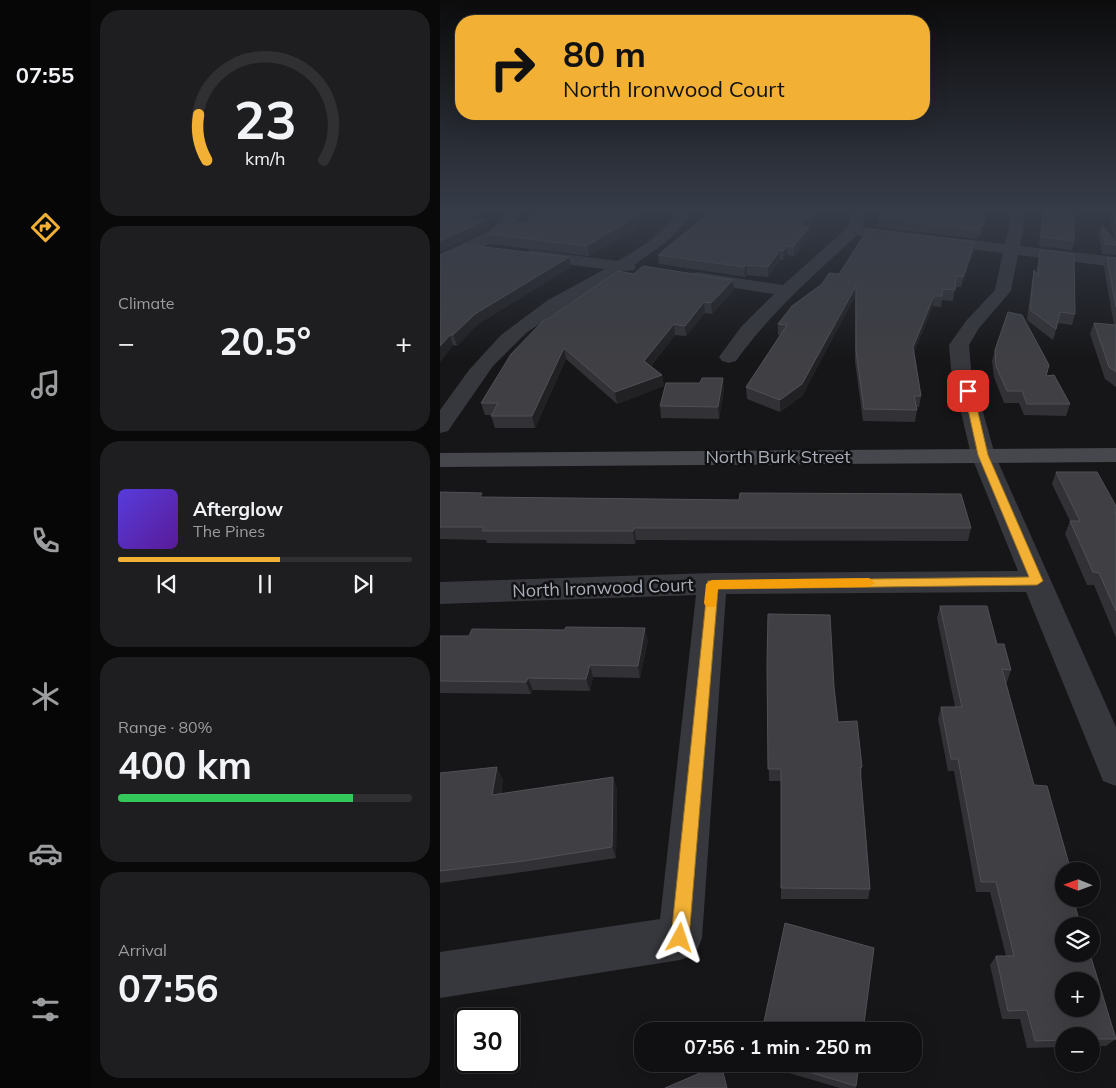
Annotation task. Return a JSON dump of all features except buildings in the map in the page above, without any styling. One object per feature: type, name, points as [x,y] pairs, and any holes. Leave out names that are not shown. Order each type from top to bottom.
[{"type":"street","points":[[576,261],[642,269]]},
{"type":"street","points":[[440,426],[490,358],[519,329],[554,305],[630,261]]},
{"type":"street","points":[[729,357],[748,331],[821,261]]},
{"type":"street","points":[[1010,261],[1003,291],[972,324],[959,345],[961,370],[968,391],[983,455],[1116,769]]},
{"type":"street","points":[[681,275],[787,292]]},
{"type":"street","name":"North Burk Street","points":[[440,460],[1116,454]]},
{"type":"street","name":"North Ironwood Court","points":[[440,593],[712,584],[1037,581]]},
{"type":"street","points":[[440,975],[680,938],[712,584]]},
{"type":"slow traffic","points":[[710,603],[712,584],[869,583]]},
{"type":"route","points":[[680,938],[712,584],[1037,581],[983,455],[968,391]]}]
